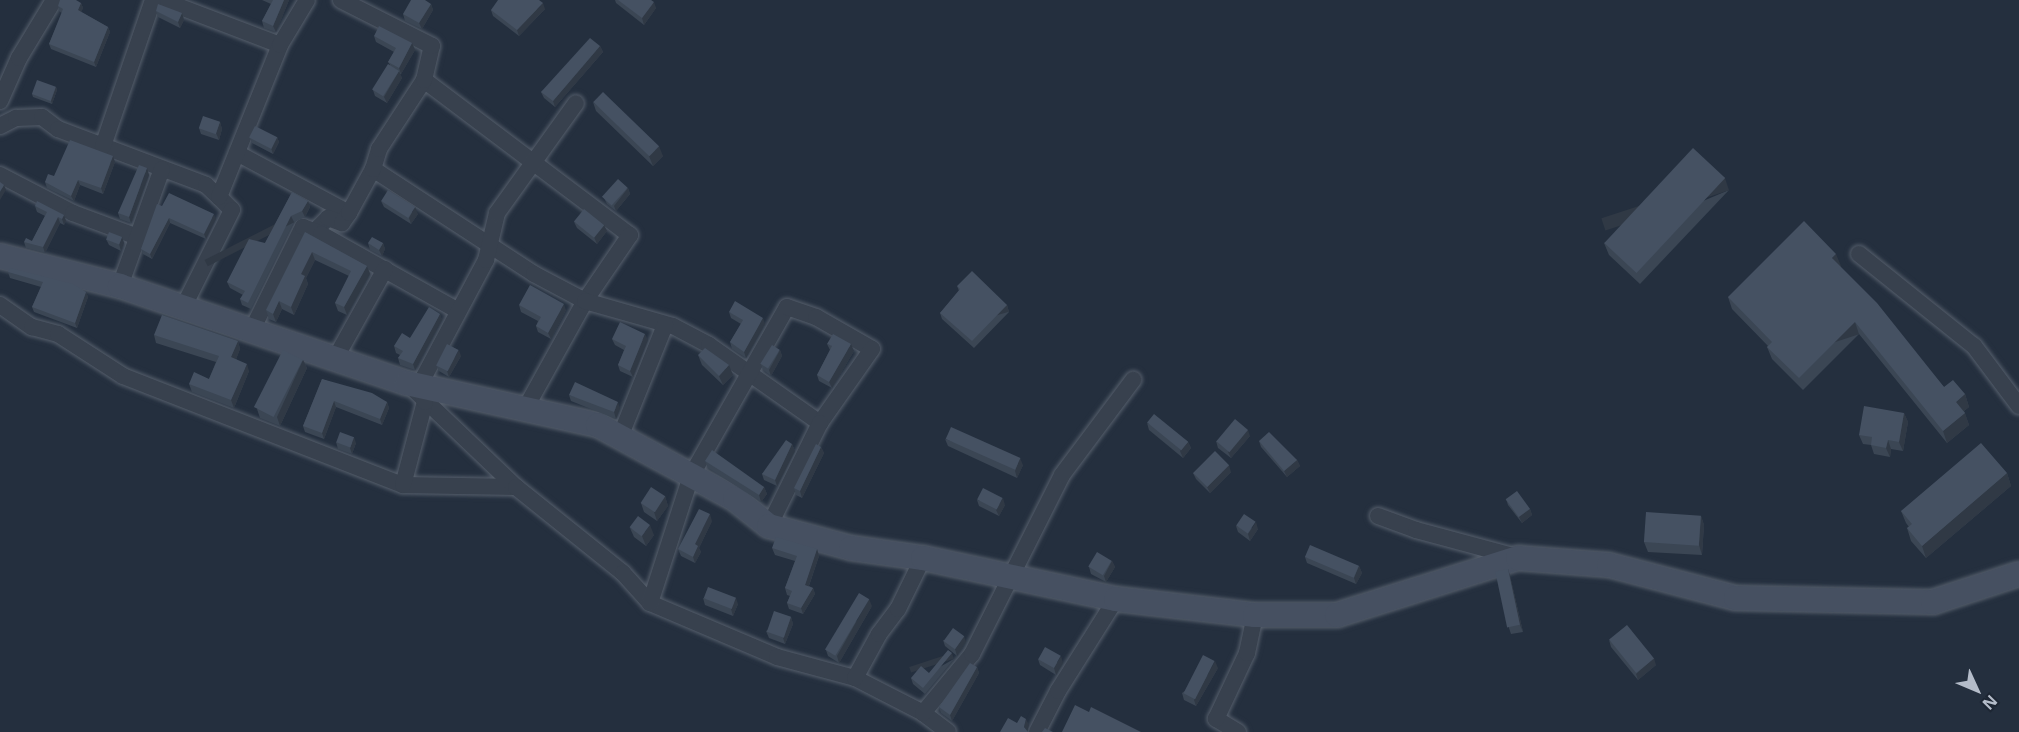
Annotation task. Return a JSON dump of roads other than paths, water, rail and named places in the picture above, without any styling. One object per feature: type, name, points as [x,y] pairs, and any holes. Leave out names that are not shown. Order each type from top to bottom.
[{"type":"street","points":[[0,101],[19,58],[54,0]]},
{"type":"street","points":[[103,146],[153,0]]},
{"type":"street","points":[[162,0],[280,45]]},
{"type":"street","points":[[219,197],[280,45],[307,0]]},
{"type":"street","points":[[314,232],[328,218],[342,223],[349,213],[373,170],[379,149],[424,80],[432,46],[341,0]]},
{"type":"street","points":[[424,80],[536,162],[630,235],[585,301],[524,411]]},
{"type":"street","points":[[403,485],[417,390],[486,260],[487,245],[497,213],[536,162],[576,103]]},
{"type":"street","points":[[0,126],[16,118],[42,117],[58,129],[206,185],[219,197],[232,210],[183,308]]},
{"type":"street","points":[[237,153],[349,213]]},
{"type":"street","points":[[120,286],[135,236],[162,169]]},
{"type":"street","points":[[373,170],[487,245],[585,301],[674,326],[709,345],[820,423]]},
{"type":"street","points":[[0,175],[73,213],[135,236]]},
{"type":"street","points":[[252,330],[303,227],[385,269],[458,311]]},
{"type":"street","points":[[1859,254],[1974,346],[2019,405]]},
{"type":"street","points":[[0,256],[120,286],[335,359],[417,390],[598,425],[735,499],[769,526],[851,548],[923,558],[1116,599],[1255,615],[1337,615],[1518,558]]},
{"type":"street","points":[[335,359],[385,269]]},
{"type":"street","points":[[0,305],[33,327],[58,334],[123,376],[403,485],[516,487]]},
{"type":"street","points":[[650,603],[692,476],[787,307],[816,317],[872,349],[820,423],[769,526]]},
{"type":"street","points":[[620,437],[664,325]]},
{"type":"street","points":[[923,713],[972,654],[1013,577],[1062,475],[1133,380]]},
{"type":"street","points":[[417,390],[516,487],[623,573],[650,603],[777,657],[855,678],[923,713],[948,732]]},
{"type":"street","points":[[1377,516],[1416,530],[1518,558],[1609,565],[1736,598],[1933,602],[2019,574]]},
{"type":"street","points":[[855,678],[923,558]]},
{"type":"street","points":[[1037,732],[1058,691],[1116,599]]},
{"type":"street","points":[[1238,732],[1216,718],[1247,653],[1255,615]]}]
